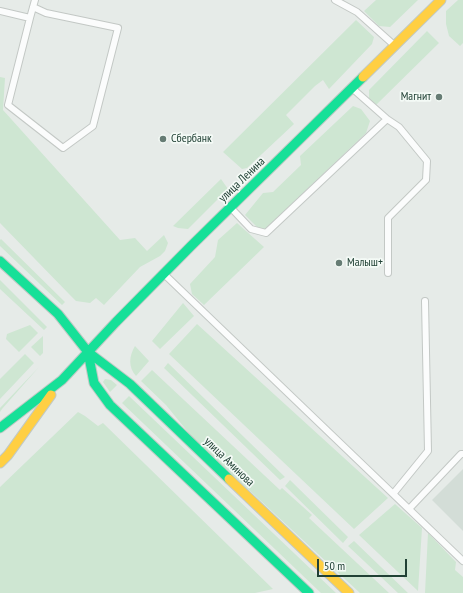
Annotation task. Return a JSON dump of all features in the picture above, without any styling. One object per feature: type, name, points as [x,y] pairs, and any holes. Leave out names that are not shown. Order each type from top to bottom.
[{"type":"street","name":"улица Ленина","points":[[0,463],[8,456],[62,380],[116,322],[441,0]]},
{"type":"street","name":"улица Аминова","points":[[0,262],[58,314],[88,352],[130,384],[349,593]]},
{"type":"street","name":"улица Аминова","points":[[88,352],[94,383],[110,405],[309,593]]},
{"type":"street","name":"улица Ленина","points":[[0,428],[62,380]]},
{"type":"lane","points":[[335,0],[357,12],[395,46]]},
{"type":"lane","points":[[34,3],[46,13],[118,28],[94,126],[63,148],[8,105],[34,3]]},
{"type":"lane","points":[[0,11],[30,18]]},
{"type":"lane","points":[[352,88],[387,119],[399,127],[428,161],[426,180],[388,218],[388,273]]},
{"type":"lane","points":[[230,208],[251,229],[266,233],[387,119]]},
{"type":"lane","points":[[164,274],[463,561]]},
{"type":"lane","points":[[393,494],[428,452],[426,301]]},
{"type":"lane","points":[[409,509],[461,454],[463,454]]},
{"type":"shaded area","points":[[463,469],[463,531],[432,500]]},
{"type":"green space","points":[[376,0],[418,0],[390,27],[379,26],[364,11]]},
{"type":"green space","points":[[458,0],[463,0],[463,43],[460,46],[449,36],[446,24],[446,11]]},
{"type":"green space","points":[[356,20],[374,37],[372,44],[329,89],[323,80],[315,86],[286,115],[294,124],[247,168],[242,169],[223,152]]},
{"type":"green space","points":[[427,31],[439,43],[376,105],[369,100],[369,90]]},
{"type":"green space","points":[[0,77],[5,78],[3,110],[120,240],[135,238],[147,251],[164,235],[168,243],[165,251],[160,256],[140,267],[104,305],[96,298],[90,303],[76,301],[0,223]]},
{"type":"green space","points":[[353,106],[361,109],[370,121],[366,133],[264,230],[258,228],[245,215],[263,193],[273,192],[301,165],[300,156]]},
{"type":"green space","points":[[221,179],[228,189],[188,229],[173,226]]},
{"type":"green space","points":[[237,223],[264,247],[204,305],[192,294],[190,284],[215,257],[218,240]]},
{"type":"green space","points":[[1,239],[65,302],[62,305],[0,246]]},
{"type":"green space","points":[[0,280],[47,327],[44,330],[0,289]]},
{"type":"green space","points":[[183,303],[194,316],[160,349],[152,341]]},
{"type":"green space","points":[[197,324],[388,498],[354,529],[169,354]]},
{"type":"green space","points":[[30,325],[38,333],[19,352],[6,339],[7,334]]},
{"type":"green space","points":[[43,336],[43,353],[40,356],[31,347]]},
{"type":"green space","points":[[135,346],[149,361],[136,376],[133,373],[130,361]]},
{"type":"green space","points":[[25,354],[34,363],[0,399],[0,379]]},
{"type":"green space","points":[[168,363],[285,477],[280,480],[164,368]]},
{"type":"green space","points":[[39,367],[2,409],[0,412],[0,408]]},
{"type":"green space","points":[[152,370],[280,490],[282,488],[312,515],[309,518],[389,593],[360,593],[192,437],[166,405],[141,381]]},
{"type":"green space","points":[[105,379],[111,380],[117,385],[110,392],[103,382]]},
{"type":"green space","points":[[129,396],[336,593],[321,593],[122,403]]},
{"type":"green space","points":[[78,412],[98,426],[103,423],[273,589],[255,593],[0,593],[0,487]]},
{"type":"green space","points":[[290,480],[348,537],[343,543],[285,486]]},
{"type":"green space","points":[[395,504],[422,528],[418,591],[359,535]]},
{"type":"green space","points":[[428,533],[456,562],[455,570],[463,577],[463,593],[425,593]]},
{"type":"green space","points":[[354,541],[408,593],[398,593],[348,546]]},
{"type":"traffic: fast","points":[[0,428],[62,380],[116,322],[191,246],[363,77]]},
{"type":"traffic: fast","points":[[0,261],[58,314],[88,352],[130,384],[229,479]]},
{"type":"traffic: fast","points":[[88,352],[94,383],[110,405],[309,593]]},
{"type":"traffic: slow","points":[[363,77],[441,0]]},
{"type":"traffic: slow","points":[[0,463],[8,455],[51,395]]},
{"type":"traffic: slow","points":[[229,479],[349,593]]},
{"type":"place","name":"Магнит","points":[[439,97]]},
{"type":"place","name":"Сбербанк","points":[[163,139]]},
{"type":"place","name":"Малыш+","points":[[339,263]]}]
